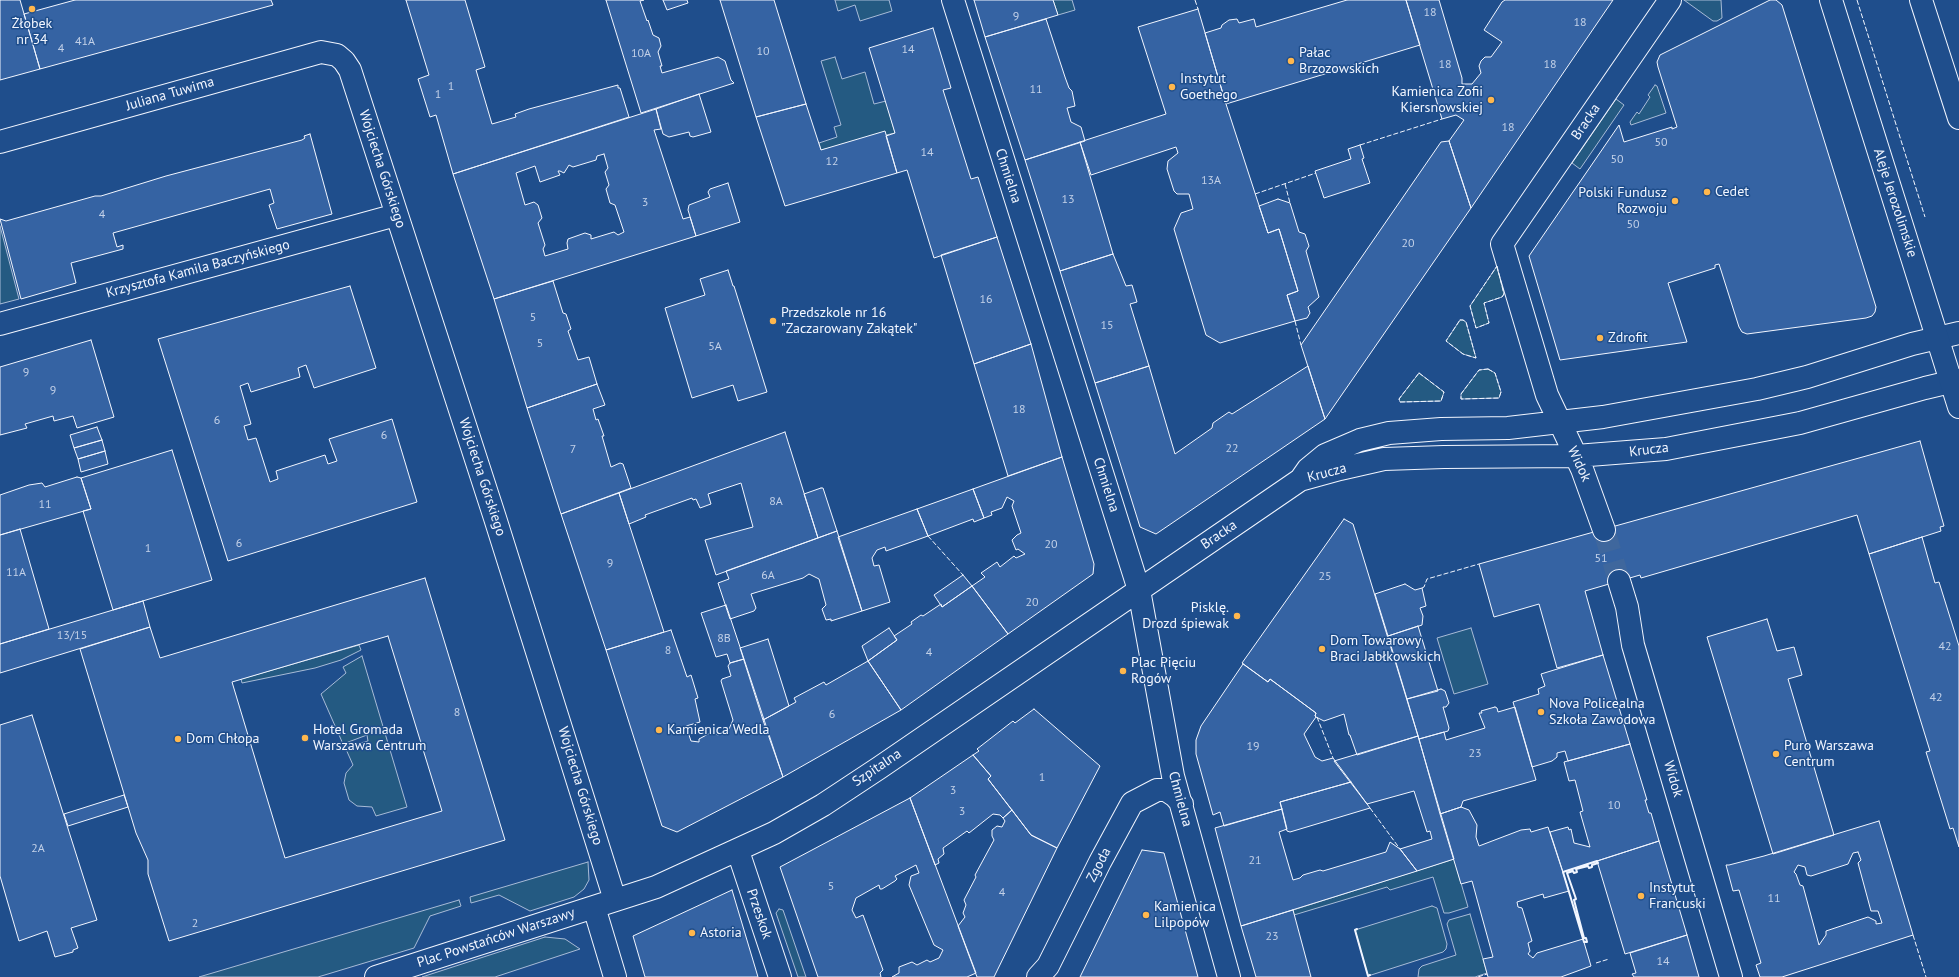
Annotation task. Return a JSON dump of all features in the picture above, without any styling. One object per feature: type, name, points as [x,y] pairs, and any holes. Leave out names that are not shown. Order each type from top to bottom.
[{"type":"street","name":"Chmielna","points":[[953,0],[1139,590],[1173,776],[1229,977]]},
{"type":"street","name":"Bracka","points":[[1502,244],[1670,0]]},
{"type":"street","name":"Aleje Jerozolimskie","points":[[1831,0],[1938,338],[1955,381],[1959,407]]},
{"type":"street","points":[[1920,0],[1959,118]]},
{"type":"street","name":"Juliana Tuwima","points":[[0,142],[321,52],[328,52],[340,57]]},
{"type":"street","name":"Wojciecha Górskiego","points":[[340,57],[350,70],[495,518],[615,900]]},
{"type":"street","name":"Krzysztofa Kamila Baczyńskiego","points":[[0,324],[396,215]]},
{"type":"street","name":"Widok","points":[[1502,244],[1547,395],[1576,456],[1596,503],[1604,530]]},
{"type":"street","name":"Krucza","points":[[1300,480],[1308,469],[1325,455],[1360,440],[1389,433],[1441,429],[1508,428],[1603,417],[1758,389],[1807,377],[1856,361],[1938,338],[1959,334]]},
{"type":"street","name":"Krucza","points":[[1300,480],[1340,468],[1384,460],[1444,456],[1576,456],[1666,449],[1793,424],[1955,381]]},
{"type":"street","name":"Bracka","points":[[1139,590],[1300,480]]},
{"type":"street","name":"Widok","points":[[1619,581],[1627,607],[1633,645],[1731,977]]},
{"type":"street","name":"Szpitalna","points":[[594,907],[656,887],[738,851],[774,833],[823,804],[1139,590]]},
{"type":"street","name":"Zgoda","points":[[1038,977],[1048,966],[1132,802],[1157,790],[1166,790],[1175,796],[1182,804]]},
{"type":"street","name":"Przeskok","points":[[738,851],[780,977]]},
{"type":"street","points":[[594,907],[615,977]]},
{"type":"street","name":"Plac Powstańców Warszawy","points":[[376,977],[594,907]]},
{"type":"shaded area","points":[[835,0],[889,0],[892,11],[860,21],[855,5],[838,11]]},
{"type":"shaded area","points":[[1053,0],[1072,0],[1075,10],[1058,15]]},
{"type":"shaded area","points":[[1684,0],[1721,0],[1722,18],[1717,21],[1713,21]]},
{"type":"shaded area","points":[[835,57],[842,79],[865,72],[874,104],[886,101],[895,133],[821,150],[819,143],[837,137],[834,127],[841,125],[821,61]]},
{"type":"shaded area","points":[[1655,85],[1657,86],[1666,113],[1631,125],[1630,122],[1637,112],[1639,114],[1650,97],[1648,95]]},
{"type":"shaded area","points":[[1616,99],[1624,105],[1580,169],[1572,163]]},
{"type":"shaded area","points":[[0,226],[19,299],[0,304]]},
{"type":"shaded area","points":[[1497,266],[1504,294],[1502,297],[1484,303],[1489,323],[1476,328],[1470,306]]},
{"type":"shaded area","points":[[1460,320],[1466,322],[1476,358],[1463,354],[1446,341]]},
{"type":"shaded area","points":[[1488,369],[1495,373],[1501,392],[1499,398],[1461,399],[1461,394],[1479,370]]},
{"type":"shaded area","points":[[1419,373],[1444,392],[1441,401],[1400,402],[1399,399]]},
{"type":"shaded area","points":[[1471,628],[1488,684],[1454,694],[1437,638]]},
{"type":"shaded area","points":[[359,645],[361,650],[341,660],[315,668],[242,683],[241,679]]},
{"type":"shaded area","points":[[362,656],[407,807],[376,816],[372,807],[357,806],[349,800],[344,783],[346,773],[353,765],[345,747],[368,741],[367,735],[343,744],[321,694],[346,673],[343,667]]},
{"type":"shaded area","points":[[1454,859],[1468,907],[1449,913],[1444,913],[1433,877],[1390,890],[1387,887],[1294,915],[1293,910]]},
{"type":"shaded area","points":[[588,862],[589,880],[584,889],[574,897],[530,911],[499,895],[471,903],[470,897]]},
{"type":"shaded area","points":[[459,900],[461,906],[430,916],[414,948],[318,977],[199,977]]},
{"type":"shaded area","points":[[1432,906],[1437,908],[1447,944],[1446,949],[1443,952],[1368,976],[1355,930]]},
{"type":"shaded area","points":[[779,909],[783,910],[806,977],[798,977],[776,913]]},
{"type":"shaded area","points":[[1470,914],[1487,973],[1475,977],[1418,977],[1419,969],[1422,966],[1456,955],[1447,924],[1449,920]]},
{"type":"shaded area","points":[[545,937],[565,939],[580,949],[495,977],[422,977]]},
{"type":"building","points":[[0,0],[20,0],[40,69],[0,80]]},
{"type":"building","points":[[75,0],[271,0],[273,5],[40,69],[24,14]]},
{"type":"building","points":[[406,0],[465,0],[485,67],[476,70],[492,124],[516,117],[515,114],[529,109],[618,85],[629,117],[453,174],[436,115],[430,117],[418,79],[429,75]]},
{"type":"building","points":[[606,0],[644,0],[640,1],[647,21],[648,20],[653,35],[659,38],[661,46],[658,52],[662,66],[660,66],[662,73],[718,57],[725,61],[731,80],[734,83],[641,113]]},
{"type":"building","points":[[663,0],[687,0],[688,3],[667,10]]},
{"type":"building","points":[[720,0],[774,0],[806,104],[756,117]]},
{"type":"building","points":[[974,0],[1053,0],[1058,15],[985,37]]},
{"type":"building","name":"Pałac Brzozowskich","points":[[1347,0],[1406,0],[1420,45],[1226,104],[1205,33],[1221,28],[1222,25],[1229,20],[1237,19],[1239,23],[1254,19],[1256,27]]},
{"type":"building","name":"Kamienica Zofii Kiersnowskiej","points":[[1406,0],[1439,0],[1462,78],[1462,84],[1472,84],[1481,73],[1479,66],[1481,61],[1485,57],[1491,57],[1502,42],[1484,30],[1502,2],[1505,0],[1613,0],[1471,208],[1449,141],[1464,120],[1456,115],[1442,119]]},
{"type":"building","name":"Cedet","points":[[1770,0],[1776,0],[1782,5],[1876,307],[1875,312],[1872,316],[1866,318],[1747,334],[1742,332],[1739,327],[1719,264],[1715,265],[1715,268],[1668,283],[1687,342],[1560,360],[1529,256],[1619,125],[1624,142],[1672,127],[1672,129],[1677,127],[1658,67],[1657,62],[1660,55]]},
{"type":"building","points":[[1198,9],[1226,104],[1268,233],[1279,229],[1298,291],[1287,295],[1295,321],[1220,343],[1206,335],[1174,229],[1181,213],[1193,209],[1189,194],[1177,194],[1174,191],[1167,169],[1168,161],[1178,153],[1176,147],[1091,175],[1080,142],[1166,114],[1138,27]]},
{"type":"building","points":[[1046,19],[1065,77],[1069,88],[1072,91],[1075,106],[1067,108],[1071,122],[1081,127],[1085,141],[1025,160],[985,37]]},
{"type":"building","points":[[933,28],[951,88],[943,90],[971,179],[978,177],[997,237],[934,258],[907,170],[897,173],[886,136],[895,133],[869,48]]},
{"type":"building","points":[[699,94],[711,132],[693,137],[690,136],[689,132],[669,137],[663,134],[656,109]]},
{"type":"building","points":[[806,104],[821,150],[885,131],[897,173],[785,206],[756,117]]},
{"type":"building","points":[[656,109],[661,129],[654,130],[683,219],[690,217],[696,236],[494,299],[453,174]],"holes":[[[604,154],[608,168],[605,172],[609,185],[606,189],[610,203],[615,205],[624,232],[618,235],[614,232],[591,239],[591,235],[585,233],[568,239],[568,249],[545,256],[543,249],[545,245],[538,223],[542,218],[538,205],[534,202],[525,205],[516,173],[535,166],[540,182],[560,175],[558,171],[564,173],[569,165],[573,167],[596,160],[597,156]]]},
{"type":"building","points":[[310,134],[332,214],[277,229],[269,205],[274,203],[270,189],[113,233],[117,247],[123,245],[123,249],[71,263],[76,283],[21,299],[0,219],[6,221],[95,196],[101,196],[166,176],[302,140],[305,138],[304,136]]},
{"type":"building","points":[[1449,141],[1471,208],[1325,419],[1301,345],[1441,142]]},
{"type":"building","points":[[1080,142],[1113,254],[1060,271],[1025,160]]},
{"type":"building","points":[[1360,145],[1364,158],[1362,159],[1370,183],[1324,198],[1315,171],[1351,159],[1348,149]]},
{"type":"building","points":[[728,183],[740,222],[696,236],[688,210],[689,205],[710,197],[708,192],[710,189]]},
{"type":"building","points":[[1278,199],[1290,203],[1299,232],[1305,234],[1309,246],[1306,251],[1319,297],[1308,307],[1310,313],[1307,318],[1295,321],[1287,295],[1298,291],[1279,229],[1268,233],[1259,206]]},
{"type":"building","points":[[997,237],[1031,344],[974,364],[941,255]]},
{"type":"building","points":[[1113,254],[1126,286],[1132,285],[1137,302],[1130,304],[1149,366],[1095,383],[1060,271]]},
{"type":"building","points":[[728,270],[767,392],[738,401],[733,385],[692,398],[665,308],[705,295],[700,279]]},
{"type":"building","points":[[553,281],[563,313],[566,314],[571,329],[568,331],[578,360],[589,357],[597,384],[527,408],[494,299]]},
{"type":"building","points":[[350,286],[376,368],[314,388],[306,365],[298,368],[300,377],[251,392],[248,383],[240,386],[251,424],[244,426],[248,440],[256,438],[270,482],[278,479],[276,471],[325,455],[328,464],[337,461],[329,439],[392,419],[417,502],[228,561],[158,339]]},
{"type":"building","points":[[91,340],[114,417],[77,428],[73,416],[54,421],[53,416],[25,424],[27,428],[0,435],[0,367]]},
{"type":"building","points":[[1031,344],[1062,457],[1008,476],[974,364]]},
{"type":"building","points":[[1149,366],[1175,454],[1212,428],[1213,423],[1229,412],[1232,414],[1308,366],[1325,419],[1156,534],[1140,527],[1095,383]]},
{"type":"building","points":[[597,384],[605,405],[593,409],[596,420],[598,419],[604,436],[602,436],[611,467],[620,463],[623,464],[631,488],[561,514],[527,408]]},
{"type":"building","points":[[97,427],[102,440],[74,448],[70,435]]},
{"type":"building","points":[[785,432],[818,538],[716,575],[705,540],[753,527],[741,483],[708,494],[711,504],[700,508],[696,499],[693,500],[692,498],[645,515],[646,517],[629,524],[619,493]]},
{"type":"building","points":[[102,440],[105,451],[78,459],[74,448]]},
{"type":"building","points":[[1920,441],[1944,526],[1940,527],[1941,531],[1869,554],[1857,515],[1641,578],[1640,575],[1585,591],[1603,655],[1557,668],[1539,604],[1494,617],[1479,564]]},
{"type":"building","points":[[172,450],[212,580],[113,610],[83,511],[91,509],[81,478]]},
{"type":"building","points":[[105,451],[108,464],[81,472],[78,459]]},
{"type":"building","points":[[1062,457],[1094,564],[1093,574],[1008,634],[972,586],[985,577],[981,573],[997,562],[1000,567],[1014,556],[1016,558],[1025,554],[1018,549],[1016,550],[1012,540],[1021,533],[1012,506],[1014,501],[1007,497],[1002,508],[991,512],[992,515],[984,518],[973,489]]},
{"type":"building","points":[[77,477],[81,478],[91,509],[0,535],[0,495],[29,485],[42,483],[45,487]]},
{"type":"building","points":[[823,488],[837,531],[818,538],[804,494]]},
{"type":"building","points":[[973,489],[984,518],[974,522],[973,519],[928,536],[917,509]]},
{"type":"building","points":[[619,493],[664,632],[606,650],[561,514]]},
{"type":"building","points":[[917,509],[928,536],[886,551],[885,547],[877,550],[872,558],[874,566],[879,565],[890,602],[862,611],[838,537]]},
{"type":"building","name":"Dom Towarowy Braci Jabłkowskich","points":[[1344,519],[1353,524],[1418,736],[1357,755],[1349,735],[1344,714],[1324,721],[1316,717],[1316,713],[1270,679],[1268,682],[1242,663]]},
{"type":"building","points":[[20,529],[49,629],[0,644],[0,535]]},
{"type":"building","points":[[837,531],[862,611],[831,621],[831,619],[826,620],[822,609],[826,605],[819,579],[809,574],[803,578],[751,594],[756,608],[754,611],[730,619],[718,583],[729,579],[726,571]]},
{"type":"building","points":[[1922,537],[1935,583],[1939,582],[1959,646],[1959,847],[1953,828],[1950,829],[1926,752],[1930,751],[1869,554]]},
{"type":"building","points":[[963,575],[972,586],[942,607],[934,595]]},
{"type":"building","name":"Dom Chłopa","points":[[425,578],[505,840],[169,941],[148,874],[148,860],[136,833],[80,649],[150,627],[160,658]],"holes":[[[388,636],[442,811],[285,858],[232,682]]]},
{"type":"building","points":[[1405,584],[1415,590],[1422,588],[1426,606],[1420,608],[1423,616],[1422,625],[1388,636],[1375,594]]},
{"type":"building","points":[[972,586],[1008,634],[901,710],[868,661],[897,640],[894,636],[912,624],[911,622],[941,604],[942,607]]},
{"type":"building","points":[[143,601],[150,627],[0,673],[0,644]]},
{"type":"building","points":[[726,605],[744,659],[730,663],[727,654],[716,657],[701,613]]},
{"type":"building","name":"Puro Warszawa Centrum","points":[[1767,619],[1777,651],[1794,647],[1802,675],[1788,679],[1834,835],[1773,854],[1707,637]]},
{"type":"building","points":[[1418,626],[1438,691],[1407,699],[1388,636]]},
{"type":"building","points":[[889,628],[897,640],[868,661],[862,646]]},
{"type":"building","name":"Kamienica Wedla","points":[[671,630],[687,677],[691,675],[698,698],[695,699],[700,722],[686,726],[691,741],[699,742],[699,739],[712,732],[718,735],[729,729],[733,720],[721,681],[722,679],[731,676],[728,666],[730,663],[744,659],[783,777],[677,832],[662,826],[606,650]]},
{"type":"building","points":[[768,639],[789,706],[763,720],[740,648]]},
{"type":"building","points":[[1603,655],[1630,744],[1568,761],[1565,751],[1557,753],[1557,757],[1552,761],[1532,767],[1513,702],[1539,694],[1538,689],[1545,686],[1541,674]]},
{"type":"building","points":[[868,661],[901,710],[783,777],[763,720],[796,702],[794,698],[824,682],[826,685]]},
{"type":"building","points":[[1243,664],[1268,682],[1270,679],[1316,713],[1316,717],[1304,734],[1315,757],[1322,761],[1333,758],[1351,782],[1280,802],[1282,809],[1224,826],[1220,812],[1213,815],[1196,754],[1196,740],[1201,726]]},
{"type":"building","points":[[1441,689],[1445,691],[1449,703],[1446,707],[1443,707],[1449,728],[1448,731],[1419,739],[1407,699]]},
{"type":"building","points":[[1495,707],[1497,708],[1498,712],[1515,707],[1536,780],[1463,801],[1461,807],[1440,814],[1419,739],[1444,732],[1446,740],[1485,728],[1479,713]]},
{"type":"building","points":[[1034,709],[1100,766],[1057,848],[1031,835],[988,779],[991,776],[973,755],[979,751],[977,749],[1013,721],[1015,723]]},
{"type":"building","points":[[32,715],[97,920],[71,928],[78,948],[73,950],[73,952],[55,957],[47,931],[19,941],[0,876],[0,725]]},
{"type":"building","points":[[1418,736],[1454,859],[1417,871],[1400,849],[1432,839],[1430,831],[1427,832],[1414,791],[1367,804],[1334,761]]},
{"type":"building","points":[[1630,744],[1647,800],[1645,800],[1649,813],[1651,813],[1659,841],[1563,872],[1550,832],[1568,827],[1569,830],[1571,829],[1574,843],[1590,847],[1580,812],[1583,811],[1575,780],[1569,781],[1564,762]]},
{"type":"building","points":[[973,755],[991,776],[988,779],[1012,810],[1003,818],[1000,815],[993,814],[969,833],[967,831],[943,848],[944,854],[938,859],[939,863],[935,865],[910,798]]},
{"type":"building","points":[[1351,782],[1370,808],[1290,832],[1287,831],[1280,802]]},
{"type":"building","points":[[124,795],[128,807],[68,826],[64,814]]},
{"type":"building","points":[[910,798],[976,973],[967,977],[892,977],[899,973],[899,967],[912,962],[917,965],[927,960],[930,962],[939,958],[943,950],[934,945],[909,885],[911,876],[919,873],[916,865],[895,876],[897,879],[895,881],[882,889],[880,889],[879,885],[856,898],[852,910],[856,918],[863,915],[883,970],[880,973],[881,977],[818,977],[780,867]]},
{"type":"building","points":[[1461,807],[1469,810],[1477,825],[1476,837],[1479,846],[1521,830],[1530,829],[1531,832],[1548,827],[1569,891],[1544,898],[1543,894],[1517,902],[1518,907],[1522,908],[1532,941],[1528,943],[1530,951],[1528,954],[1533,958],[1537,953],[1583,939],[1591,966],[1561,977],[1488,977],[1483,959],[1493,957],[1472,881],[1461,884],[1440,814]]},
{"type":"building","points":[[1282,809],[1287,829],[1279,832],[1293,880],[1300,878],[1303,875],[1320,870],[1323,871],[1386,852],[1390,842],[1400,849],[1417,871],[1241,926],[1215,828]]},
{"type":"building","points":[[1012,810],[1031,835],[1057,848],[994,977],[977,977],[958,926],[965,917],[963,913],[966,905],[964,900],[976,877],[975,875],[994,840],[992,830],[997,826],[1002,827],[1005,821],[1003,818]]},
{"type":"building","points":[[1879,821],[1913,935],[1782,977],[1760,977],[1756,965],[1761,963],[1739,890],[1733,891],[1726,865],[1764,856]],"holes":[[[1858,852],[1861,860],[1858,863],[1871,911],[1878,911],[1882,923],[1876,924],[1876,921],[1868,917],[1826,931],[1826,935],[1819,945],[1803,886],[1800,885],[1794,872],[1798,865],[1805,867],[1807,875],[1811,876],[1848,864],[1853,853]]]},
{"type":"building","points":[[1659,841],[1687,935],[1625,954],[1597,861]]},
{"type":"building","name":"Kamienica Lilpopów","points":[[1142,850],[1164,853],[1198,977],[1080,977]]},
{"type":"building","name":"Astoria","points":[[732,890],[758,977],[645,977],[633,936]]},
{"type":"building","points":[[1293,910],[1311,977],[1256,977],[1241,926]]},
{"type":"building","points":[[1687,935],[1699,977],[1634,977],[1632,974],[1636,973],[1630,953]]},
{"type":"tunnel","points":[[1604,530],[1619,581]]},
{"type":"fence","points":[[1195,0],[1198,9]]},
{"type":"fence","points":[[1857,0],[1925,217]]},
{"type":"fence","points":[[1360,145],[1442,119]]},
{"type":"fence","points":[[1255,194],[1316,173]]},
{"type":"fence","points":[[1285,184],[1290,203]]},
{"type":"fence","points":[[1497,266],[1504,294],[1502,297],[1484,303],[1489,323],[1476,328],[1470,306],[1497,266]]},
{"type":"fence","points":[[1460,320],[1466,322],[1476,358],[1463,354],[1446,341],[1460,320]]},
{"type":"fence","points":[[1295,321],[1301,345]]},
{"type":"fence","points":[[1488,369],[1495,373],[1501,392],[1499,398],[1461,399],[1461,394],[1479,370],[1488,369]]},
{"type":"fence","points":[[1419,373],[1444,392],[1441,401],[1400,402],[1399,399],[1419,373]]},
{"type":"fence","points":[[928,536],[963,575]]},
{"type":"fence","points":[[1422,588],[1424,587],[1427,579],[1479,564]]},
{"type":"fence","points":[[1317,717],[1333,758]]},
{"type":"fence","points":[[1370,808],[1400,849]]},
{"type":"fence","points":[[1913,935],[1926,977]]},
{"type":"fence","points":[[1596,963],[1609,959]]},
{"type":"fence","points":[[1478,977],[1487,974]]},
{"type":"wall","points":[[1597,861],[1598,863],[1592,865],[1592,867],[1589,868],[1588,866],[1576,869],[1577,872],[1574,873],[1573,871],[1567,873],[1576,899],[1574,900],[1584,938],[1586,938],[1587,942],[1584,942],[1563,872],[1597,861]]},
{"type":"wall","points":[[1357,929],[1355,930],[1368,976],[1370,975]]},
{"type":"place","name":"Żłobek nr 34","points":[[32,9]]},
{"type":"place","name":"Pałac Brzozowskich","points":[[1291,61]]},
{"type":"place","name":"Instytut Goethego","points":[[1172,87]]},
{"type":"place","name":"Kamienica Zofii Kiersnowskiej","points":[[1491,100]]},
{"type":"place","name":"Cedet","points":[[1707,192]]},
{"type":"place","name":"Polski Fundusz Rozwoju","points":[[1675,201]]},
{"type":"place","name":"Przedszkole nr 16 \"Zaczarowany Zakątek\"","points":[[773,321]]},
{"type":"place","name":"Zdrofit","points":[[1600,338]]},
{"type":"place","name":"Pisklę. Drozd śpiewak","points":[[1237,616]]},
{"type":"place","name":"Dom Towarowy Braci Jabłkowskich","points":[[1322,649]]},
{"type":"place","name":"Plac Pięciu Rogów","points":[[1123,671]]},
{"type":"place","name":"Nova Policealna Szkoła Zawodowa","points":[[1541,712]]},
{"type":"place","name":"Kamienica Wedla","points":[[659,730]]},
{"type":"place","name":"Hotel Gromada Warszawa Centrum","points":[[305,738]]},
{"type":"place","name":"Dom Chłopa","points":[[178,739]]},
{"type":"place","name":"Puro Warszawa Centrum","points":[[1776,754]]},
{"type":"place","name":"Instytut Francuski","points":[[1641,896]]},
{"type":"place","name":"Kamienica Lilpopów","points":[[1146,915]]},
{"type":"place","name":"Astoria","points":[[692,933]]}]
